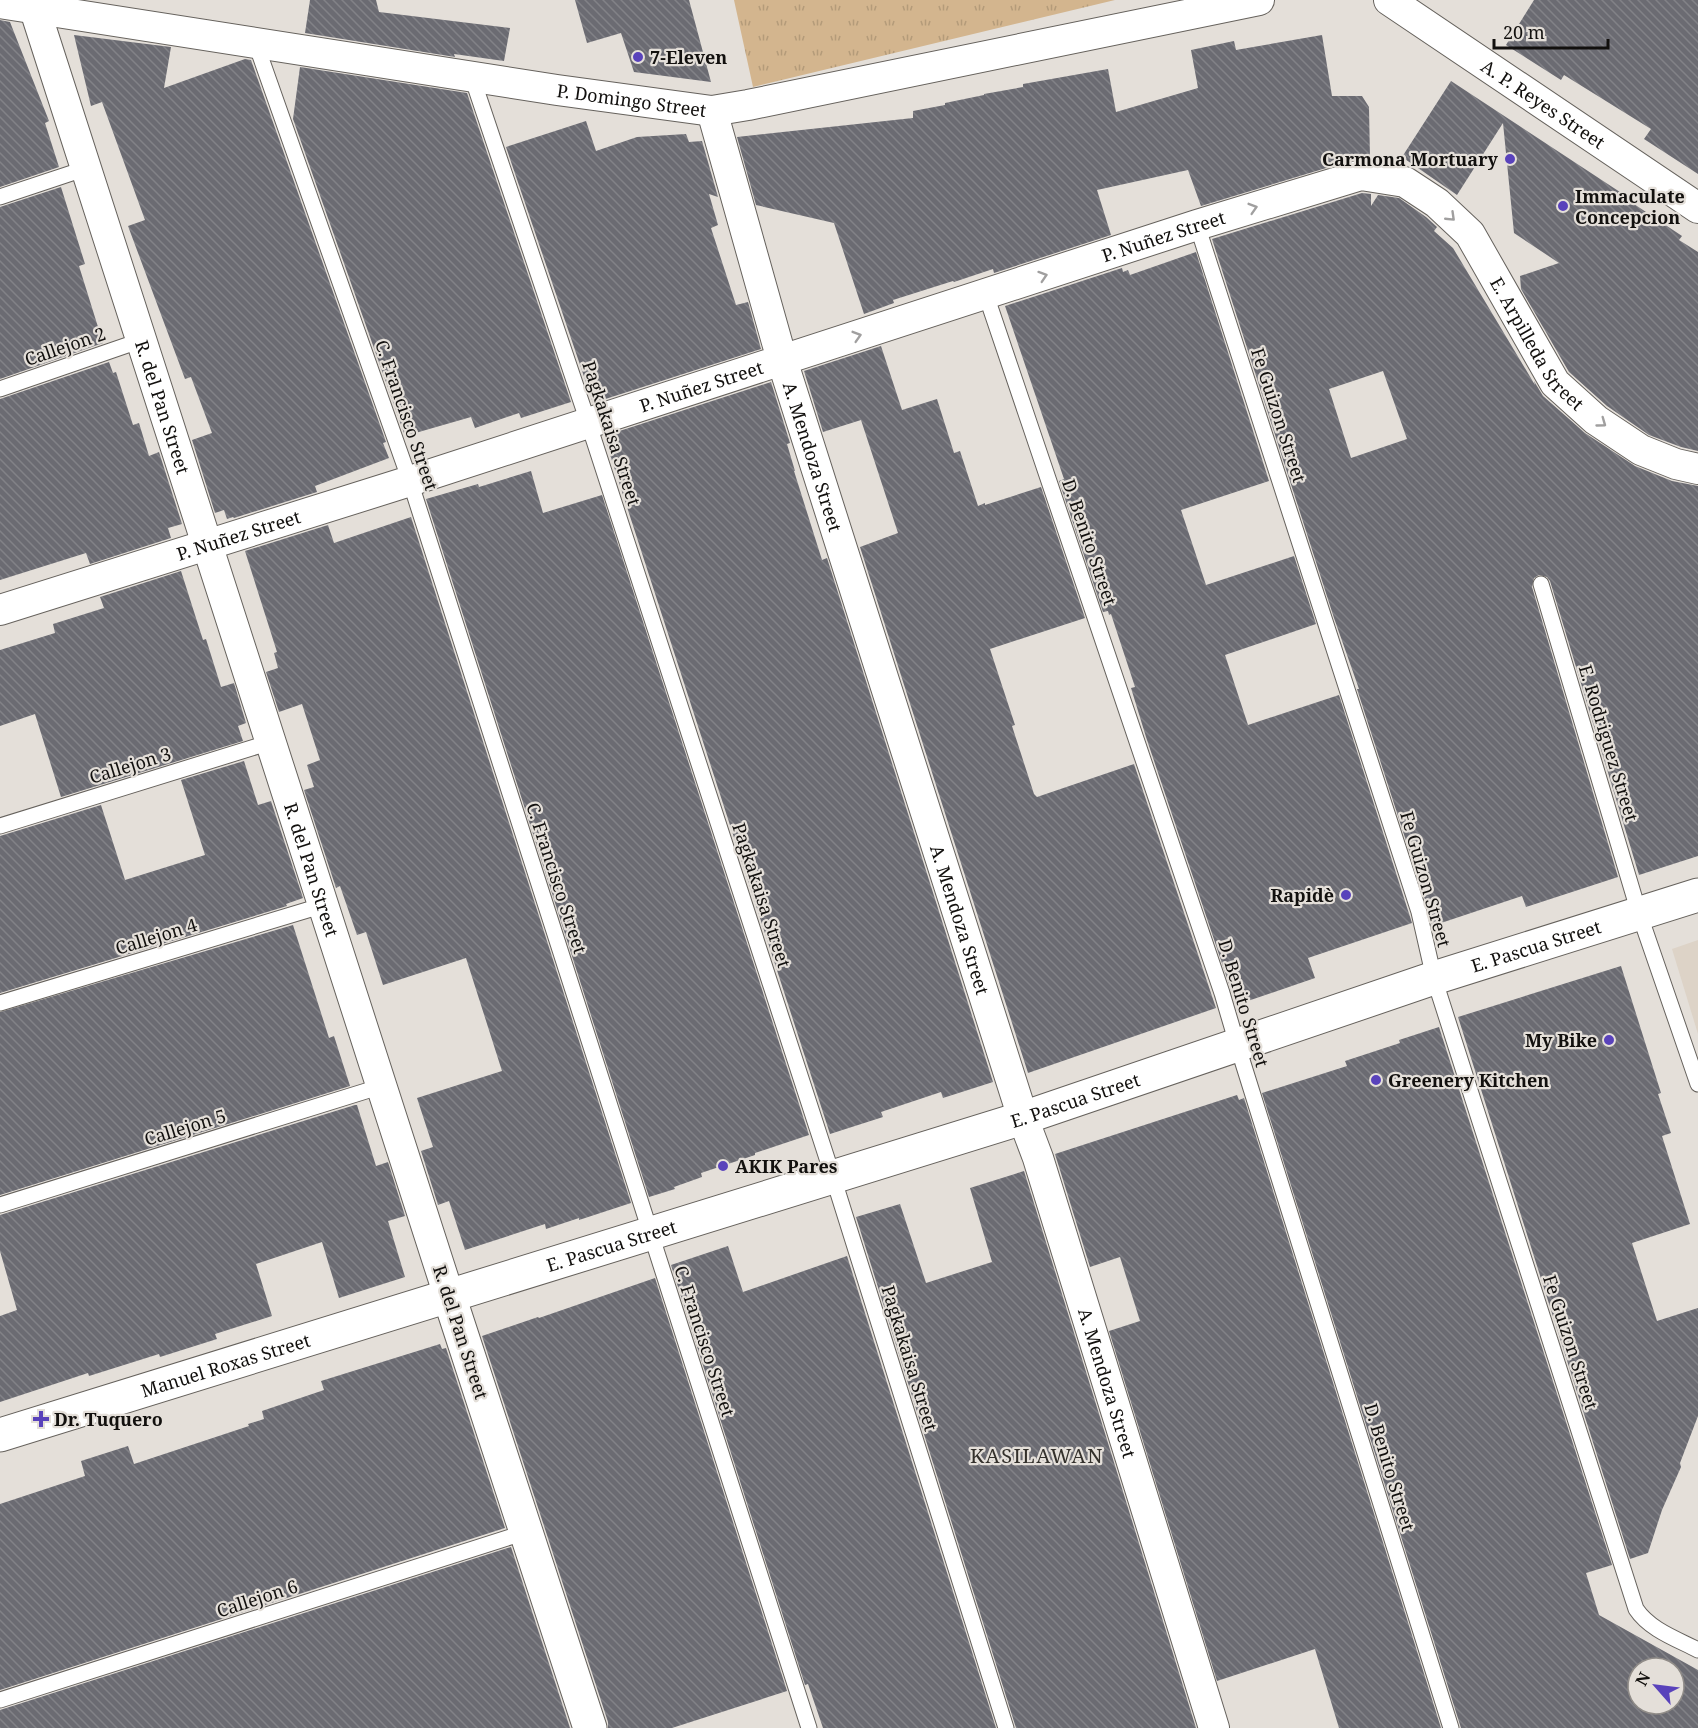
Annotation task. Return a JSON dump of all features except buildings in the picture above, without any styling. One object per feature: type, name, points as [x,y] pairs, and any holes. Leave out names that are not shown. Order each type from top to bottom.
[{"type":"street","name":"P. Domingo Street","points":[[0,3],[34,5],[256,44],[712,111],[760,103],[1219,4],[1258,0]]},
{"type":"street","name":"A. P. Reyes Street","points":[[1389,0],[1698,208]]},
{"type":"street","name":"R. del Pan Street","points":[[34,5],[590,1728]]},
{"type":"street","name":"A. Mendoza Street","points":[[712,111],[782,360],[1023,1118],[1038,1158],[1214,1728]]},
{"type":"street","name":"P. Nuñez Street","points":[[0,610],[208,546],[1197,225],[1361,175],[1405,182]]},
{"type":"street","name":"E. Arpilleda Street","points":[[1405,182],[1437,203],[1470,234],[1555,383],[1596,420],[1641,450],[1676,464],[1698,469]]},
{"type":"street","name":"E. Pascua Street","points":[[449,1296],[1023,1118],[1434,978],[1698,895]]},
{"type":"street","name":"Manuel Roxas Street","points":[[0,1435],[449,1296]]},
{"type":"lane","name":"C. Francisco Street","points":[[256,44],[410,481],[809,1728]]},
{"type":"lane","name":"Pagkakaisa Street","points":[[472,77],[588,423],[833,1177],[1006,1728]]},
{"type":"lane","points":[[0,197],[87,168]]},
{"type":"lane","name":"Fe Guizon Street","points":[[1197,225],[1419,912],[1434,978],[1636,1610],[1652,1626],[1698,1650]]},
{"type":"lane","name":"D. Benito Street","points":[[986,295],[1218,982],[1451,1728]]},
{"type":"lane","name":"Callejon 2","points":[[0,389],[142,340]]},
{"type":"lane","name":"E. Rodriguez Street","points":[[1541,584],[1639,913],[1698,1084]]},
{"type":"lane","name":"Callejon 3","points":[[0,826],[271,742]]},
{"type":"lane","name":"Callejon 4","points":[[0,1003],[324,905]]},
{"type":"lane","name":"Callejon 5","points":[[0,1204],[382,1086]]},
{"type":"lane","name":"Callejon 6","points":[[0,1700],[526,1532]]},
{"type":"shaded area","points":[[1698,940],[1698,1034],[1672,949]]},
{"type":"green space","points":[[734,0],[1115,0],[753,87]]},
{"type":"place","name":"7-Eleven","points":[[638,57]]},
{"type":"place","name":"Carmona Mortuary","points":[[1510,159]]},
{"type":"place","name":"Immaculate Concepcion","points":[[1563,206]]},
{"type":"place","name":"Rapidè","points":[[1346,895]]},
{"type":"place","name":"My Bike","points":[[1609,1040]]},
{"type":"place","name":"Greenery Kitchen","points":[[1376,1080]]},
{"type":"place","name":"AKIK Pares","points":[[723,1166]]},
{"type":"place","name":"Dr. Tuquero","points":[[41,1419]]},
{"type":"district","name":"KASILAWAN","points":[[1037,1455]]}]
